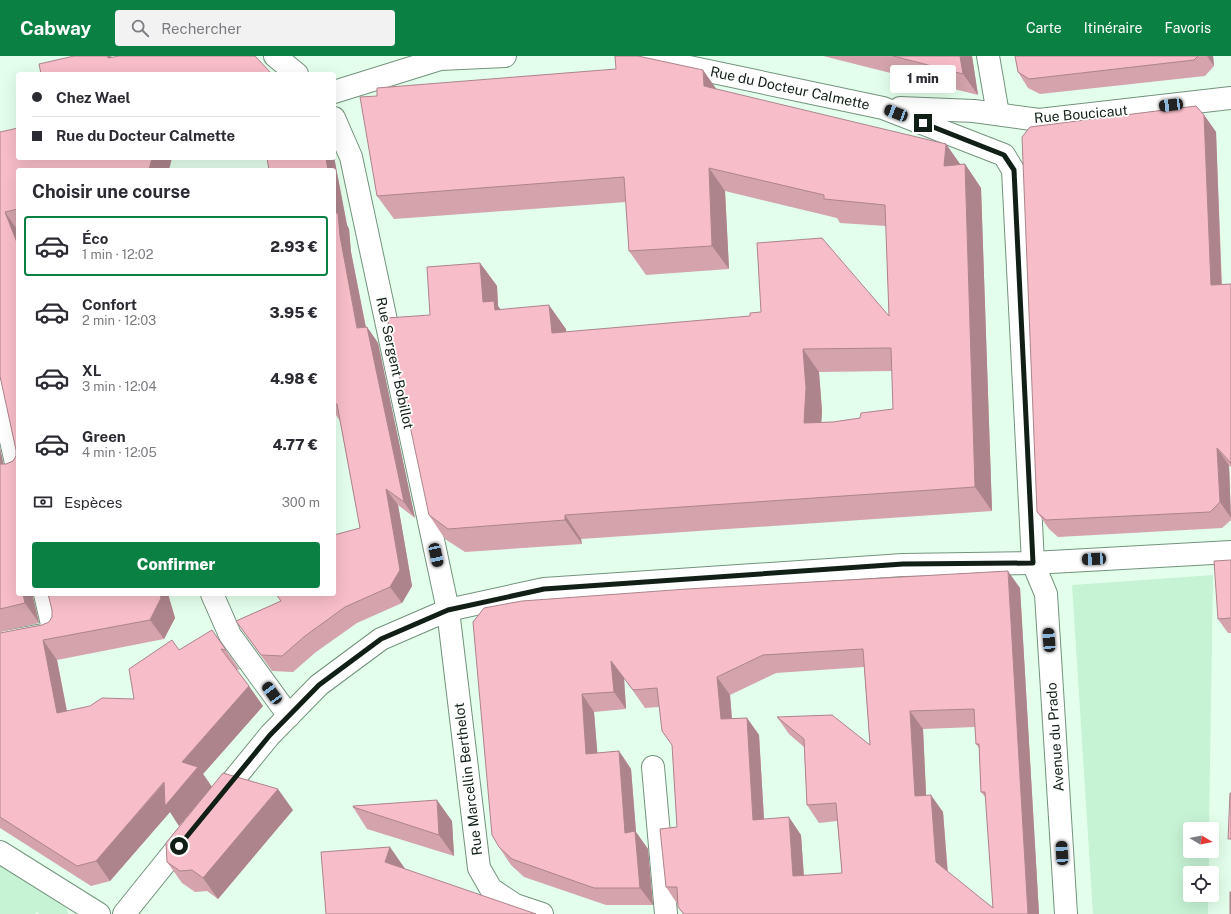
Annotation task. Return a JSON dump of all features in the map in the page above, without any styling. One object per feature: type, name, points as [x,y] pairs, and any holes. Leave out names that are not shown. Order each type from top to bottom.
[{"type":"street","points":[[275,56],[295,72]]},
{"type":"street","points":[[336,91],[440,59],[506,56]]},
{"type":"street","name":"Rue du Docteur Calmette","points":[[637,56],[883,108],[1004,155],[1014,170],[1033,563]]},
{"type":"street","points":[[988,56],[998,114]]},
{"type":"street","name":"Rue Boucicaut","points":[[883,108],[974,111],[1039,120],[1231,98]]},
{"type":"street","name":"Rue Sergent Bobillot","points":[[336,123],[351,157],[448,610]]},
{"type":"street","points":[[0,391],[16,463]]},
{"type":"street","points":[[124,914],[270,735],[319,685],[381,639],[448,610],[544,589],[903,564],[1033,563],[1231,552]]},
{"type":"street","name":"Avenue du Prado","points":[[1033,563],[1046,594],[1066,914]]},
{"type":"street","points":[[0,643],[54,633],[45,596]]},
{"type":"street","points":[[213,596],[230,635],[289,716]]},
{"type":"street","name":"Rue Marcellin Berthelot","points":[[448,610],[479,868],[491,889],[515,905],[542,914]]},
{"type":"street","points":[[653,767],[666,914]]},
{"type":"street","points":[[0,852],[99,914]]},
{"type":"street","points":[[0,864],[66,907],[68,914]]},
{"type":"green space","points":[[1213,575],[1209,822],[1183,822],[1183,858],[1209,858],[1209,866],[1183,866],[1183,902],[1208,902],[1208,914],[1093,914],[1072,585]]},
{"type":"green space","points":[[0,864],[66,907],[68,914],[40,914],[37,912],[35,914],[0,914]]},
{"type":"building","points":[[74,56],[107,56],[108,58],[119,56],[255,56],[270,72],[41,72],[39,64]]},
{"type":"building","points":[[615,56],[638,56],[703,70],[704,86],[946,144],[944,166],[965,164],[975,487],[565,515],[565,520],[448,529],[429,515],[387,318],[430,315],[427,267],[480,263],[483,302],[494,301],[495,310],[549,305],[552,333],[750,316],[750,313],[761,312],[757,243],[822,238],[889,316],[885,205],[824,199],[824,195],[709,168],[712,246],[629,251],[624,177],[377,196],[360,97],[377,96],[377,88],[616,69]],"holes":[[[891,348],[893,409],[861,413],[860,418],[833,422],[804,423],[806,388],[803,349]]]},
{"type":"building","points":[[893,56],[960,56],[963,74]]},
{"type":"building","points":[[1015,56],[1198,56],[1194,60],[1029,79],[1018,72]]},
{"type":"building","points":[[1196,106],[1204,115],[1211,285],[1231,284],[1231,463],[1217,448],[1220,502],[1210,512],[1046,520],[1037,512],[1022,137],[1030,127]]},
{"type":"building","points":[[16,128],[16,160],[152,160],[150,168],[16,168],[16,209],[5,212],[16,240],[16,450],[0,376],[0,132]]},
{"type":"building","points":[[267,160],[326,160],[328,168],[269,168]]},
{"type":"building","points":[[336,213],[338,213],[340,236],[357,328],[367,327],[404,502],[386,489],[400,570],[390,587],[345,607],[305,636],[282,656],[261,655],[236,621],[281,601],[277,596],[336,596],[336,534],[360,528],[337,404]]},
{"type":"building","points":[[16,456],[16,596],[23,596],[25,603],[0,609],[0,464],[6,464],[13,461]]},
{"type":"building","points":[[1231,560],[1231,618],[1218,619],[1214,561]]},
{"type":"building","points":[[1008,571],[1028,914],[684,914],[678,907],[677,887],[666,887],[660,829],[677,827],[672,745],[662,731],[657,688],[633,690],[611,661],[614,692],[582,694],[586,754],[619,751],[625,833],[635,831],[640,888],[594,888],[512,859],[499,847],[492,835],[473,622],[484,608],[522,601],[687,589]],"holes":[[[863,649],[870,745],[832,715],[777,717],[804,739],[807,805],[836,803],[842,873],[793,876],[789,817],[753,820],[747,718],[721,719],[717,677],[763,655]],[[974,709],[976,744],[979,744],[981,792],[985,792],[993,908],[936,862],[931,795],[915,796],[910,711]]]},
{"type":"building","points":[[48,596],[160,596],[161,598],[150,620],[43,640],[57,713],[90,706],[102,698],[134,699],[129,669],[172,640],[179,650],[212,630],[226,650],[221,649],[249,686],[182,762],[198,767],[165,806],[164,782],[96,861],[77,866],[0,817],[0,633],[42,625],[49,622],[52,617]]},
{"type":"building","points":[[223,773],[278,789],[203,878],[192,870],[180,871],[167,862],[166,843]]},
{"type":"building","points":[[1230,793],[1231,839],[1228,839]]},
{"type":"building","points":[[437,800],[439,835],[353,807],[353,806]]},
{"type":"building","points":[[390,847],[385,862],[536,914],[326,914],[321,852]]},
{"type":"building","points":[[1231,892],[1231,914],[1230,914]]},
{"type":"route","points":[[179,846],[270,735],[319,685],[381,639],[448,610],[544,589],[903,564],[976,565],[1033,563],[1014,170],[1004,155],[923,123]]}]
